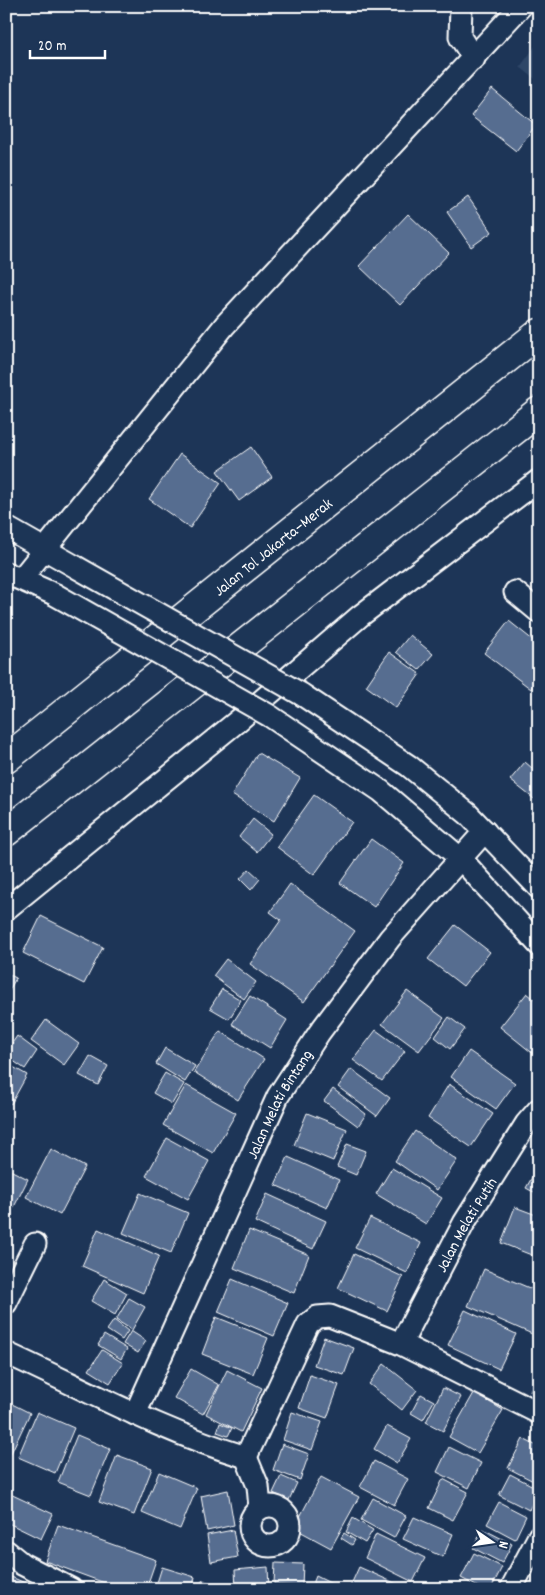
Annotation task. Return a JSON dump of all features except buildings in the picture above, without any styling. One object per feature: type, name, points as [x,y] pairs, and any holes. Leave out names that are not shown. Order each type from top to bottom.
[{"type":"highway","name":"Jalan Tol Jakarta–Merak","points":[[6,760],[539,333]]},
{"type":"highway","points":[[6,832],[539,411]]},
{"type":"street","points":[[461,6],[460,37],[474,59]]},
{"type":"street","points":[[521,6],[474,59],[225,325],[182,375],[45,549],[14,576],[54,594],[270,716],[380,791],[461,859],[539,944]]},
{"type":"street","points":[[6,909],[239,720],[360,616],[539,480]]},
{"type":"street","points":[[7,528],[301,694],[409,766],[468,814],[538,884]]},
{"type":"street","points":[[515,592],[539,612]]},
{"type":"street","name":"Jalan Melati Bintang","points":[[135,1414],[278,1096],[319,1034],[390,938],[485,831]]},
{"type":"street","name":"Jalan Melati Putih","points":[[401,1344],[464,1223],[526,1124],[539,1109]]},
{"type":"street","points":[[6,1302],[35,1244]]},
{"type":"street","points":[[260,1508],[258,1486],[246,1457],[308,1324],[317,1317],[330,1316],[401,1344],[539,1413]]},
{"type":"street","points":[[6,1353],[135,1414],[211,1447],[246,1457]]},
{"type":"street","points":[[511,1589],[539,1536]]},
{"type":"street","points":[[6,1552],[22,1564],[71,1589]]},
{"type":"shaded area","points":[[539,41],[539,82],[520,67]]}]
